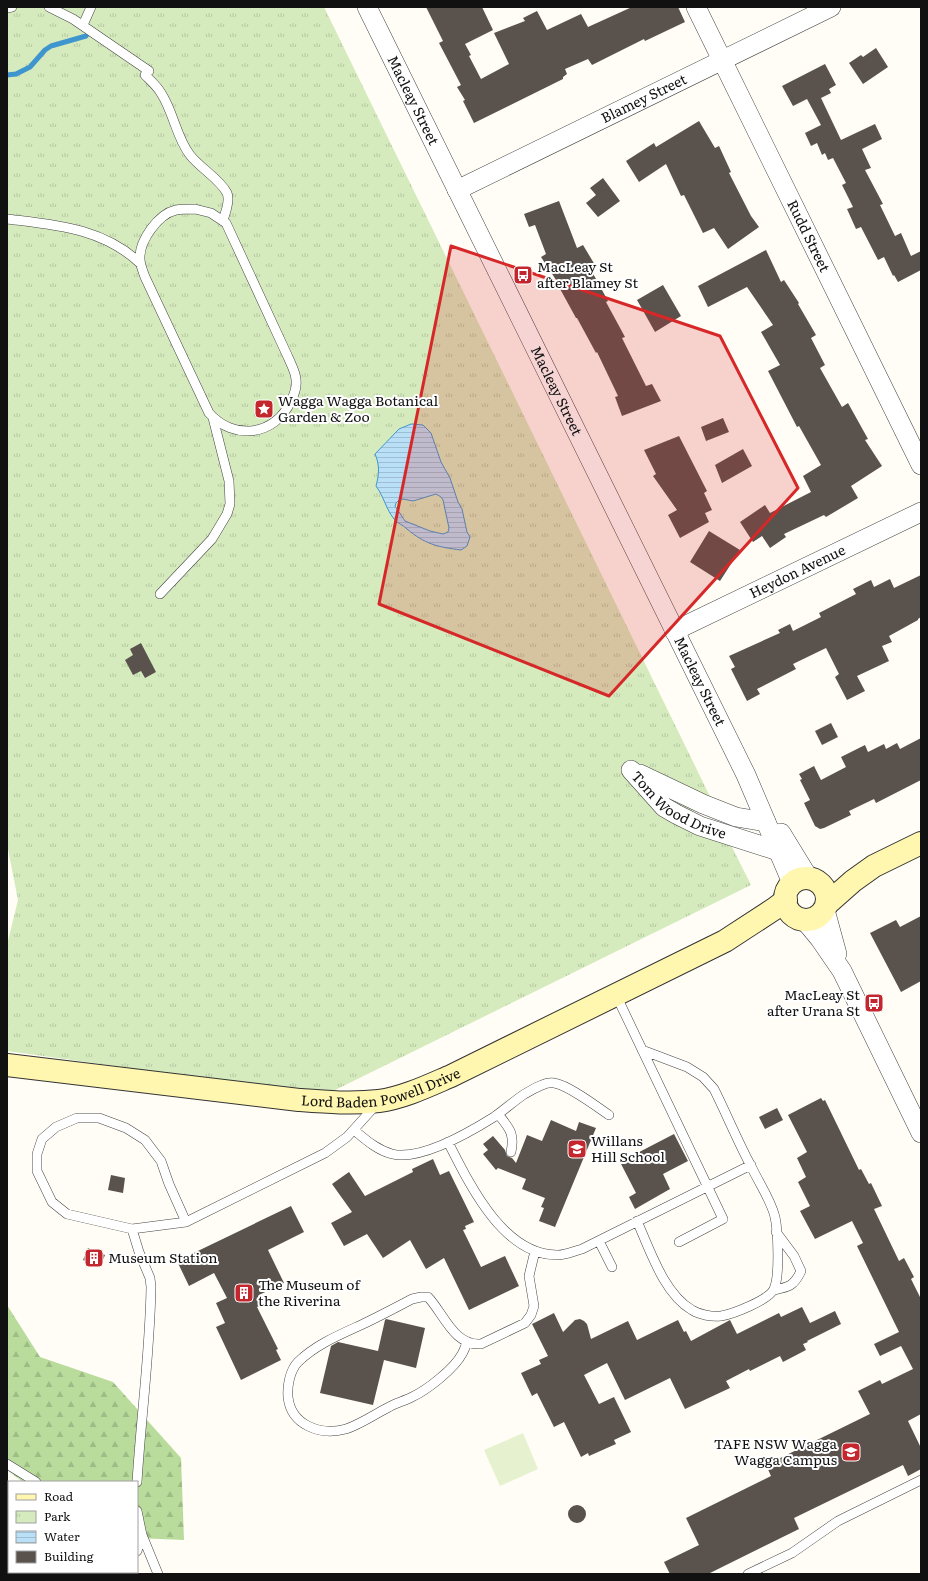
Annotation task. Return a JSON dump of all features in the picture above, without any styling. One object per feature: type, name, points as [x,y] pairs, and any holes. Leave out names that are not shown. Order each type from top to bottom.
[{"type":"street","name":"Macleay Street","points":[[367,7],[801,886]]},
{"type":"street","name":"Rudd Street","points":[[696,7],[921,465]]},
{"type":"street","name":"Blamey Street","points":[[457,190],[831,7]]},
{"type":"street","name":"Heydon Avenue","points":[[674,631],[921,512]]},
{"type":"street","name":"Tom Wood Drive","points":[[766,822],[736,817],[704,804],[631,770],[664,807],[676,814],[700,826],[778,851]]},
{"type":"street","name":"Macleay Street","points":[[746,775],[778,851],[801,886]]},
{"type":"street","points":[[826,907],[854,881],[874,866],[921,843]]},
{"type":"street","name":"Lord Baden Powell Drive","points":[[7,1066],[299,1100],[339,1103],[380,1101],[420,1090],[451,1076],[725,941],[774,909],[801,886],[874,866]]},
{"type":"street","points":[[802,920],[816,918],[822,914],[828,899],[826,890],[801,886],[787,908],[793,916],[802,920],[820,939],[842,971],[921,1133]]},
{"type":"street","points":[[826,907],[842,971]]},
{"type":"street","name":"Lord Baden Powell Drive","points":[[725,941],[802,920]]},
{"type":"lane","points":[[7,8],[12,7]]},
{"type":"lane","points":[[50,7],[83,25],[147,73],[162,94],[179,136],[189,153],[203,169],[223,187],[228,194],[227,209],[223,220]]},
{"type":"lane","points":[[83,25],[91,7]]},
{"type":"lane","points":[[195,209],[211,213],[226,223],[288,357],[296,380],[296,388],[289,406],[277,421],[256,430],[244,432],[227,428],[216,422],[202,401],[145,277],[141,264],[141,250],[149,231],[156,223],[169,213],[176,210],[195,209]]},
{"type":"lane","points":[[7,219],[76,228],[115,245],[141,264]]},
{"type":"lane","points":[[160,594],[212,539],[227,514],[230,498],[229,481],[213,418]]},
{"type":"lane","points":[[616,995],[723,1219],[679,1242]]},
{"type":"lane","points":[[642,1050],[687,1067],[703,1077],[714,1089],[775,1216],[776,1279],[774,1290]]},
{"type":"lane","points":[[354,1130],[375,1147],[393,1154],[407,1154],[426,1151],[448,1142],[498,1114],[515,1100],[537,1087],[553,1082],[568,1089],[609,1115]]},
{"type":"lane","points":[[186,1222],[169,1184],[161,1161],[145,1140],[126,1128],[99,1118],[77,1118],[56,1128],[42,1139],[36,1154],[37,1172],[52,1202],[67,1214],[132,1229],[186,1222],[324,1153],[347,1137],[380,1101]]},
{"type":"lane","points":[[498,1114],[510,1130],[512,1146],[511,1152]]},
{"type":"lane","points":[[448,1142],[468,1181],[498,1226],[518,1242],[535,1251],[558,1256],[582,1249],[599,1241],[750,1165]]},
{"type":"lane","points":[[637,1222],[668,1286],[677,1297],[692,1310],[705,1315],[721,1316],[738,1311],[764,1299],[774,1290],[788,1287],[796,1281],[800,1272],[794,1256],[776,1232]]},
{"type":"lane","points":[[132,1229],[139,1252],[150,1278],[151,1286],[148,1357],[140,1433],[137,1481]]},
{"type":"lane","points":[[599,1241],[612,1267]]},
{"type":"lane","points":[[467,1343],[463,1354],[456,1362],[413,1397],[345,1429],[326,1430],[309,1427],[298,1420],[289,1406],[288,1391],[291,1374],[297,1363],[326,1342],[412,1299],[428,1297],[460,1339],[467,1343],[481,1344],[525,1323],[531,1315],[534,1306],[530,1276],[535,1251]]},
{"type":"lane","points":[[7,1464],[34,1481]]},
{"type":"lane","points":[[748,1574],[792,1553],[838,1521],[921,1480]]},
{"type":"lane","points":[[138,1516],[142,1535],[158,1574]]},
{"type":"lane","points":[[138,1548],[142,1535]]},
{"type":"highlighted area","points":[[451,246],[720,336],[798,488],[609,696],[379,604]]},
{"type":"green space","name":"Wagga Wagga Botanical Garden & Zoo","points":[[7,7],[324,7],[721,819],[693,810],[686,818],[725,833],[751,885],[325,1095],[7,1051],[7,945],[18,900],[7,844]]},
{"type":"green space","points":[[7,1305],[40,1357],[113,1382],[181,1458],[184,1540],[138,1538],[138,1481],[22,1481],[7,1470]]},
{"type":"green space","points":[[523,1433],[538,1469],[500,1486],[484,1450]]},
{"type":"water","points":[[411,424],[423,425],[431,433],[441,462],[450,478],[458,502],[462,509],[467,532],[470,537],[467,546],[461,550],[445,548],[432,544],[420,538],[397,522],[389,511],[376,486],[378,478],[378,462],[375,454],[399,429]],"holes":[[[436,494],[441,497],[449,528],[448,532],[443,534],[430,531],[405,521],[395,506],[399,500],[403,499],[413,501]]]},
{"type":"building","points":[[426,7],[482,7],[493,30],[465,44],[471,55],[469,56],[481,79],[509,64],[494,33],[525,21],[523,18],[537,11],[547,30],[581,14],[588,27],[632,7],[678,7],[685,22],[645,41],[644,39],[592,65],[588,59],[565,69],[567,74],[563,77],[563,79],[474,123],[463,101],[465,100],[457,87],[461,85],[439,43],[443,41]]},
{"type":"building","points":[[876,48],[888,67],[863,84],[849,63],[861,55],[863,57]]},
{"type":"building","points":[[825,64],[836,85],[829,89],[831,93],[821,98],[841,140],[875,124],[882,139],[862,149],[871,168],[865,170],[883,204],[880,205],[895,236],[901,233],[911,256],[921,251],[921,270],[898,282],[894,275],[893,276],[884,257],[878,260],[861,227],[856,229],[847,209],[853,207],[842,185],[846,183],[833,158],[828,160],[825,153],[822,155],[817,143],[811,146],[805,133],[821,125],[807,99],[793,106],[782,86]]},
{"type":"building","points":[[699,121],[715,148],[719,146],[731,172],[729,173],[751,216],[759,227],[728,249],[714,228],[703,233],[684,195],[681,196],[666,164],[639,182],[626,161],[654,143],[656,147]]},
{"type":"building","points":[[603,178],[620,201],[598,217],[586,203],[596,195],[590,188]]},
{"type":"building","points":[[559,201],[577,248],[583,245],[595,265],[590,268],[608,301],[606,302],[625,337],[622,338],[646,386],[652,384],[661,401],[622,416],[615,397],[618,396],[597,352],[596,353],[576,318],[559,287],[560,286],[541,257],[546,254],[535,225],[529,227],[524,214]]},
{"type":"building","points":[[766,250],[781,282],[784,280],[799,303],[798,304],[816,335],[811,338],[825,365],[820,368],[842,407],[848,403],[868,439],[865,440],[882,466],[851,486],[858,498],[826,517],[824,515],[784,534],[786,537],[770,548],[762,536],[753,542],[740,522],[765,505],[770,513],[811,492],[803,476],[821,465],[799,426],[797,427],[768,371],[780,365],[761,332],[773,325],[747,287],[708,307],[698,286]]},
{"type":"building","points":[[663,285],[681,316],[655,332],[637,300]]},
{"type":"building","points":[[723,418],[729,432],[706,441],[701,427]]},
{"type":"building","points":[[679,436],[707,491],[704,493],[712,510],[705,513],[709,522],[680,538],[668,515],[677,510],[653,476],[656,474],[644,450]]},
{"type":"building","points":[[743,449],[752,466],[722,483],[715,465]]},
{"type":"building","points":[[709,531],[740,550],[720,581],[690,562]]},
{"type":"building","points":[[921,575],[921,617],[889,636],[892,642],[882,646],[889,661],[857,676],[865,691],[847,700],[835,677],[839,674],[826,648],[793,664],[796,669],[757,689],[760,694],[747,701],[731,669],[735,667],[729,656],[780,633],[778,630],[790,624],[793,631],[821,617],[819,613],[856,594],[853,589],[871,580],[874,587],[890,579],[894,588]]},
{"type":"building","points":[[141,643],[156,672],[145,678],[141,671],[133,675],[125,660],[133,655],[130,649]]},
{"type":"building","points":[[831,723],[838,737],[822,745],[815,731]]},
{"type":"building","points":[[921,738],[921,780],[876,803],[874,799],[849,811],[851,815],[824,828],[820,829],[815,826],[804,803],[810,800],[800,780],[802,779],[799,774],[814,766],[821,780],[846,767],[841,757],[865,745],[868,752],[884,744],[886,749],[897,743],[900,749]]},
{"type":"building","points":[[921,916],[921,981],[901,992],[870,933],[896,920],[900,927]]},
{"type":"building","points":[[821,1098],[823,1101],[825,1100],[859,1170],[861,1169],[869,1184],[871,1183],[882,1206],[874,1209],[899,1261],[904,1258],[914,1277],[911,1279],[921,1299],[921,1414],[908,1421],[921,1448],[921,1469],[908,1476],[903,1465],[794,1518],[799,1529],[708,1574],[670,1574],[664,1562],[699,1545],[686,1518],[771,1476],[766,1465],[870,1414],[858,1391],[880,1380],[882,1384],[913,1369],[901,1346],[880,1356],[874,1344],[899,1332],[857,1246],[863,1243],[852,1221],[815,1239],[800,1211],[810,1206],[798,1182],[806,1177],[797,1158],[807,1152],[788,1115]]},
{"type":"building","points":[[777,1108],[783,1120],[765,1129],[759,1117]]},
{"type":"building","points":[[551,1120],[576,1131],[579,1122],[596,1128],[555,1227],[539,1221],[544,1208],[541,1207],[545,1198],[522,1189],[526,1179],[498,1168],[496,1170],[483,1154],[488,1150],[483,1144],[493,1136],[505,1150],[507,1156],[512,1158],[516,1163],[527,1135],[542,1141]]},
{"type":"building","points":[[674,1134],[688,1161],[663,1174],[670,1189],[635,1209],[629,1197],[636,1193],[620,1162]]},
{"type":"building","points":[[433,1159],[440,1175],[449,1171],[474,1222],[465,1226],[466,1229],[463,1230],[481,1267],[505,1256],[519,1286],[469,1310],[444,1258],[426,1269],[410,1240],[383,1258],[367,1234],[344,1246],[331,1223],[352,1212],[332,1184],[349,1172],[365,1196],[413,1172],[412,1169]]},
{"type":"building","points":[[111,1175],[125,1178],[123,1193],[108,1190]]},
{"type":"building","name":"The Museum of the Riverina","points":[[291,1206],[304,1232],[268,1250],[284,1283],[259,1295],[263,1304],[257,1307],[278,1349],[276,1350],[281,1360],[241,1380],[216,1327],[225,1323],[216,1303],[227,1298],[214,1273],[189,1286],[177,1261]]},
{"type":"building","name":"Museum Station","points":[[88,1248],[105,1255],[100,1267],[83,1260]]},
{"type":"building","points":[[802,1307],[810,1323],[835,1311],[841,1324],[807,1341],[808,1342],[803,1344],[806,1350],[783,1362],[780,1356],[750,1371],[749,1369],[726,1381],[730,1388],[685,1409],[670,1378],[625,1400],[607,1363],[584,1375],[599,1404],[614,1397],[631,1432],[614,1440],[616,1444],[589,1456],[588,1453],[581,1457],[564,1422],[554,1427],[537,1393],[532,1396],[521,1373],[541,1364],[539,1360],[548,1356],[532,1324],[554,1313],[563,1332],[575,1320],[580,1319],[584,1321],[587,1324],[591,1339],[628,1321],[637,1340],[678,1320],[684,1332],[686,1331],[691,1341],[730,1320],[737,1334],[779,1313],[781,1317]]},
{"type":"building","points":[[386,1319],[425,1328],[416,1368],[384,1360],[373,1405],[320,1393],[331,1346],[338,1342],[378,1351]]},
{"type":"building","points":[[577,1505],[583,1508],[586,1514],[583,1520],[577,1523],[571,1520],[568,1514],[571,1508]]},
{"type":"waterway","points":[[7,75],[16,74],[30,67],[45,50],[51,46],[86,36]]},
{"type":"place","name":"MacLeay St after Blamey St","points":[[523,275]]},
{"type":"place","name":"Wagga Wagga Botanical Garden & Zoo","points":[[264,409]]},
{"type":"place","name":"MacLeay St after Urana St","points":[[874,1003]]},
{"type":"place","name":"Willans Hill School","points":[[577,1149]]},
{"type":"place","name":"Museum Station","points":[[94,1258]]},
{"type":"place","name":"The Museum of the Riverina","points":[[244,1293]]},
{"type":"place","name":"TAFE NSW Wagga Wagga Campus","points":[[851,1452]]}]
